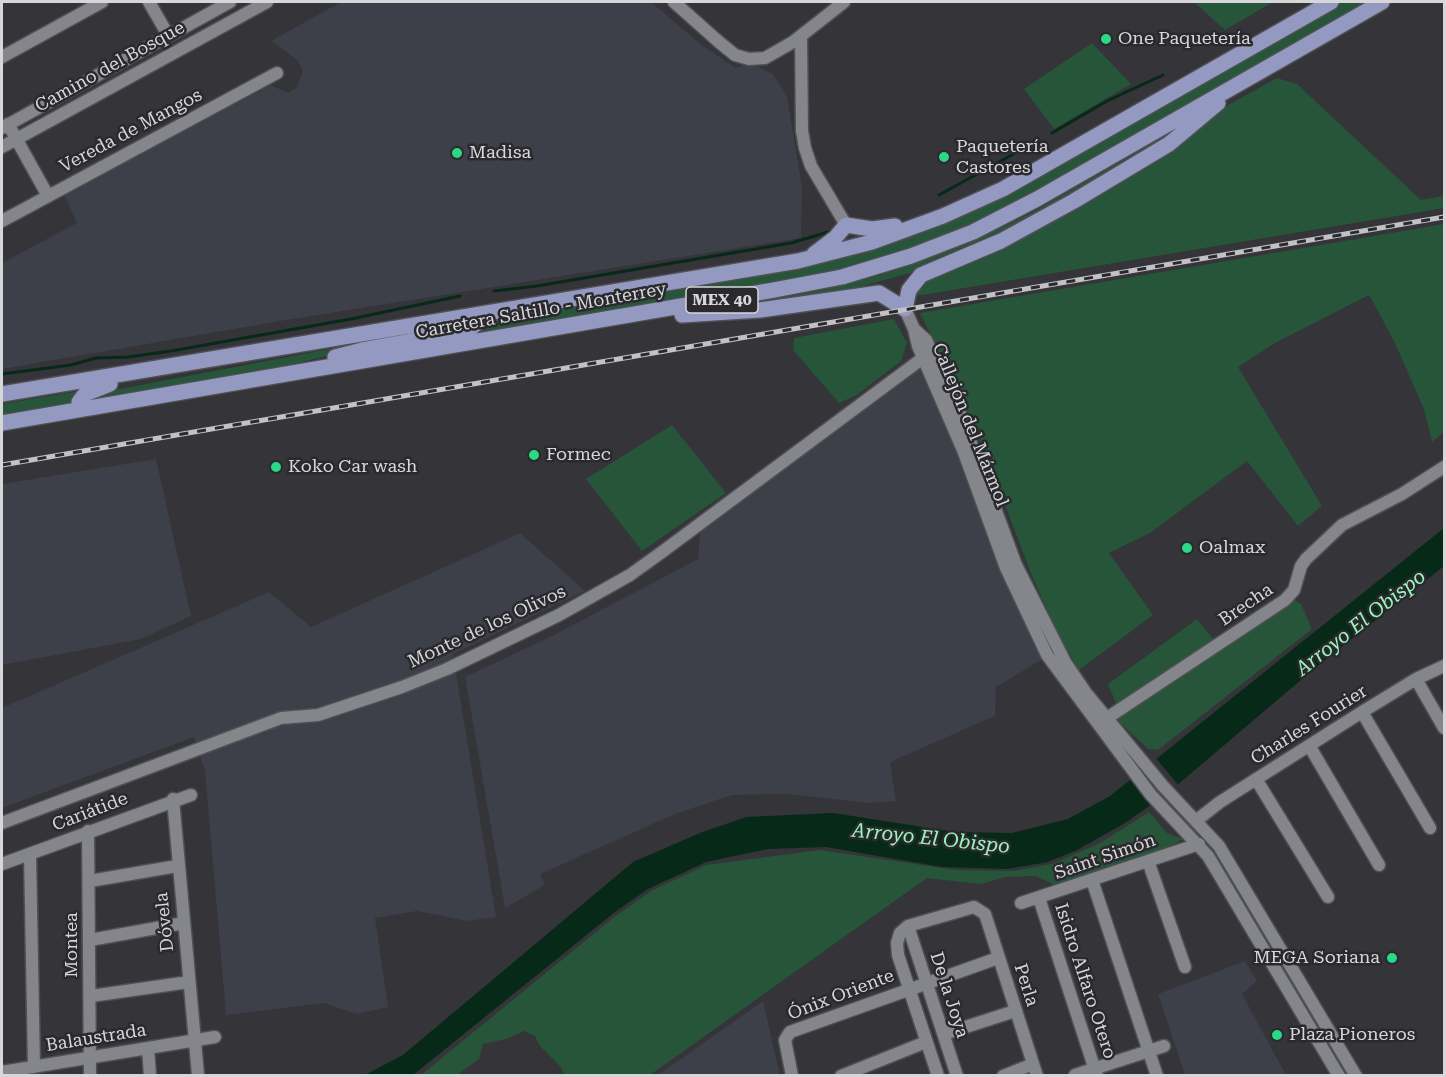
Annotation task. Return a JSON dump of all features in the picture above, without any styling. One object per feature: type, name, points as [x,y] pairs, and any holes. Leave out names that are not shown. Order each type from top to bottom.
[{"type":"main road","name":"Carretera Saltillo - Monterrey","points":[[2,394],[798,261],[872,242],[943,216],[1012,184],[1331,2]]},
{"type":"main road","name":"Carretera Saltillo - Monterrey","points":[[2,423],[842,277],[942,245],[1037,199],[1382,2]]},
{"type":"main road","points":[[649,311],[679,315],[760,310],[879,293],[905,309],[909,290],[921,274],[1001,241],[1152,155],[1196,124],[1231,89]]},
{"type":"main road","points":[[798,261],[827,246],[846,225],[864,229],[880,229],[943,216]]},
{"type":"main road","points":[[268,376],[362,350],[468,331],[477,323],[481,314]]},
{"type":"main road","points":[[80,409],[79,402],[85,394],[102,385],[186,370],[227,357]]},
{"type":"street","points":[[2,57],[102,2]]},
{"type":"street","points":[[149,2],[168,35]]},
{"type":"street","name":"Camino del Bosque","points":[[5,126],[230,2]]},
{"type":"street","name":"Camino del Bosque","points":[[2,147],[267,2]]},
{"type":"street","points":[[674,2],[735,55],[748,59],[765,58],[801,36],[844,2]]},
{"type":"street","points":[[801,36],[802,120],[805,148],[816,176],[846,225]]},
{"type":"street","name":"Vereda de Mangos","points":[[2,221],[277,73]]},
{"type":"street","points":[[5,126],[16,139],[48,196]]},
{"type":"street","name":"Callejón del Mármol","points":[[905,309],[927,354],[963,450],[1047,655],[1117,739]]},
{"type":"street","name":"Monte de los Olivos","points":[[2,823],[281,718],[318,715],[402,687],[447,669],[559,615],[620,581],[662,552],[927,354]]},
{"type":"street","name":"Brecha","points":[[1107,718],[1285,600],[1294,590],[1301,566],[1306,559],[1342,525],[1402,494],[1444,467]]},
{"type":"street","name":"Callejón del Mármol","points":[[999,534],[1056,647],[1073,675],[1107,718],[1117,739]]},
{"type":"street","name":"Charles Fourier","points":[[1193,816],[1310,747],[1416,679],[1444,666]]},
{"type":"street","points":[[1416,679],[1444,728]]},
{"type":"street","points":[[1362,712],[1430,828]]},
{"type":"street","points":[[1117,739],[1193,816],[1219,846],[1356,1076]]},
{"type":"street","points":[[1117,739],[1151,795],[1199,844],[1339,1076]]},
{"type":"street","points":[[1310,747],[1379,865]]},
{"type":"street","points":[[1256,779],[1328,897]]},
{"type":"street","name":"Cariátide","points":[[2,864],[173,799],[191,795]]},
{"type":"street","name":"Dóvela","points":[[173,799],[177,866],[198,1075]]},
{"type":"street","name":"Montea","points":[[88,831],[90,1076]]},
{"type":"street","name":"Saint Simón","points":[[1021,903],[1199,844]]},
{"type":"street","points":[[30,854],[34,1067]]},
{"type":"street","points":[[1148,861],[1185,967]]},
{"type":"street","points":[[90,881],[177,866]]},
{"type":"street","points":[[1092,880],[1157,1076]]},
{"type":"street","name":"Isidro Alfaro Otero","points":[[1039,898],[1096,1072]]},
{"type":"street","name":"Perla","points":[[908,926],[978,908],[985,914],[1035,1070]]},
{"type":"street","points":[[90,940],[184,923]]},
{"type":"street","name":"De la Joya","points":[[938,1076],[897,948],[900,933],[908,926],[957,1076]]},
{"type":"street","points":[[1270,962],[1282,954]]},
{"type":"street","name":"Ónix Oriente","points":[[792,1076],[787,1036],[790,1032],[998,958]]},
{"type":"street","points":[[91,996],[189,982]]},
{"type":"street","points":[[944,1034],[1015,1011]]},
{"type":"street","name":"Balaustrada","points":[[2,1072],[215,1037]]},
{"type":"street","points":[[841,1076],[926,1042]]},
{"type":"street","points":[[1075,1075],[1096,1072],[1164,1046]]},
{"type":"street","points":[[148,1048],[150,1076]]},
{"type":"street","points":[[1003,1076],[1035,1070]]},
{"type":"shaded area","name":"Madisa","points":[[341,2],[651,2],[703,46],[736,68],[751,63],[773,74],[787,96],[802,187],[801,238],[280,321],[2,369],[2,263],[77,223],[64,195],[271,85],[288,93],[297,87],[303,70],[296,59],[271,41]]},
{"type":"shaded area","points":[[1194,2],[1273,2],[1225,30]]},
{"type":"shaded area","points":[[1342,2],[1368,2],[1039,191],[958,232],[855,268],[730,293],[478,333],[489,327],[495,319],[887,244],[916,235],[971,211]]},
{"type":"shaded area","points":[[1092,43],[1131,84],[1054,129],[1024,89]]},
{"type":"shaded area","points":[[1277,78],[1297,84],[1421,200],[1444,196],[1444,208],[916,296],[917,288],[923,280],[992,252],[1053,222],[1146,168],[1228,105]]},
{"type":"shaded area","points":[[1189,122],[1114,173],[983,242],[913,272],[859,287],[758,304],[735,304],[838,286],[881,275],[975,240],[1035,211]]},
{"type":"shaded area","points":[[1444,224],[1444,432],[1432,442],[1424,409],[1394,341],[1369,295],[1275,343],[1238,367],[1322,506],[1298,526],[1247,461],[1150,533],[1109,553],[1153,615],[1079,670],[1055,628],[1030,571],[990,465],[951,375],[920,313]]},
{"type":"shaded area","points":[[894,319],[907,343],[901,361],[857,395],[839,403],[793,350],[794,338]]},
{"type":"shaded area","points":[[471,322],[272,369],[100,399],[98,397],[104,392]]},
{"type":"shaded area","points":[[918,366],[943,417],[1003,579],[1043,659],[996,687],[995,716],[890,762],[896,801],[869,803],[787,794],[732,795],[675,814],[540,874],[545,885],[505,908],[465,677],[552,636],[698,559],[700,533]]},
{"type":"shaded area","points":[[80,391],[75,394],[72,403],[2,416],[2,404]]},
{"type":"shaded area","points":[[672,425],[726,493],[642,551],[586,479]]},
{"type":"shaded area","points":[[156,459],[191,616],[141,639],[2,665],[2,484]]},
{"type":"shaded area","points":[[520,533],[585,591],[453,654],[496,917],[467,921],[417,911],[375,918],[388,1007],[357,1014],[324,1003],[226,1015],[205,771],[194,737],[2,808],[2,708],[269,592],[311,627]]},
{"type":"shaded area","points":[[1295,600],[1301,604],[1312,629],[1158,750],[1148,749],[1117,720],[1121,715],[1108,684],[1197,619],[1221,649]]},
{"type":"shaded area","points":[[1149,812],[1167,833],[1183,839],[1171,846],[1055,885],[1036,876],[1005,877],[981,884],[927,878],[650,1075],[564,1075],[561,1067],[540,1046],[535,1036],[524,1031],[506,1039],[483,1044],[479,1059],[457,1075],[421,1075],[613,918],[651,891],[706,865],[820,850],[956,870],[1014,871],[1052,864],[1100,843]]},
{"type":"shaded area","points":[[1245,961],[1257,981],[1242,994],[1286,1075],[1185,1075],[1158,994]]},
{"type":"shaded area","points":[[763,1001],[780,1075],[658,1075]]},
{"type":"water","name":"Arroyo El Obispo","points":[[1444,528],[1444,566],[1315,668],[1169,792],[1125,823],[1077,850],[1048,862],[1007,869],[942,867],[826,847],[768,849],[706,862],[648,889],[615,912],[413,1075],[363,1076],[403,1055],[633,862],[700,833],[746,817],[833,813],[955,832],[1012,833],[1068,819],[1110,796]]},
{"type":"pier","points":[[1154,756],[1180,787],[1153,807],[1130,776]]},
{"type":"waterway","points":[[1052,133],[1107,101],[1163,75]]},
{"type":"waterway","points":[[939,195],[1039,140]]},
{"type":"waterway","points":[[494,291],[537,286],[791,243],[832,231]]},
{"type":"waterway","points":[[2,374],[71,365],[96,358],[128,357],[171,351],[351,319],[460,296]]},
{"type":"railway","points":[[2,465],[1444,217]]},
{"type":"place","name":"One Paquetería","points":[[1106,39]]},
{"type":"place","name":"Madisa","points":[[457,153]]},
{"type":"place","name":"Paquetería Castores","points":[[944,157]]},
{"type":"place","name":"Formec","points":[[534,455]]},
{"type":"place","name":"Koko Car wash","points":[[276,467]]},
{"type":"place","name":"Oalmax","points":[[1187,548]]},
{"type":"place","name":"MEGA Soriana","points":[[1392,958]]},
{"type":"place","name":"Plaza Pioneros","points":[[1277,1035]]}]
